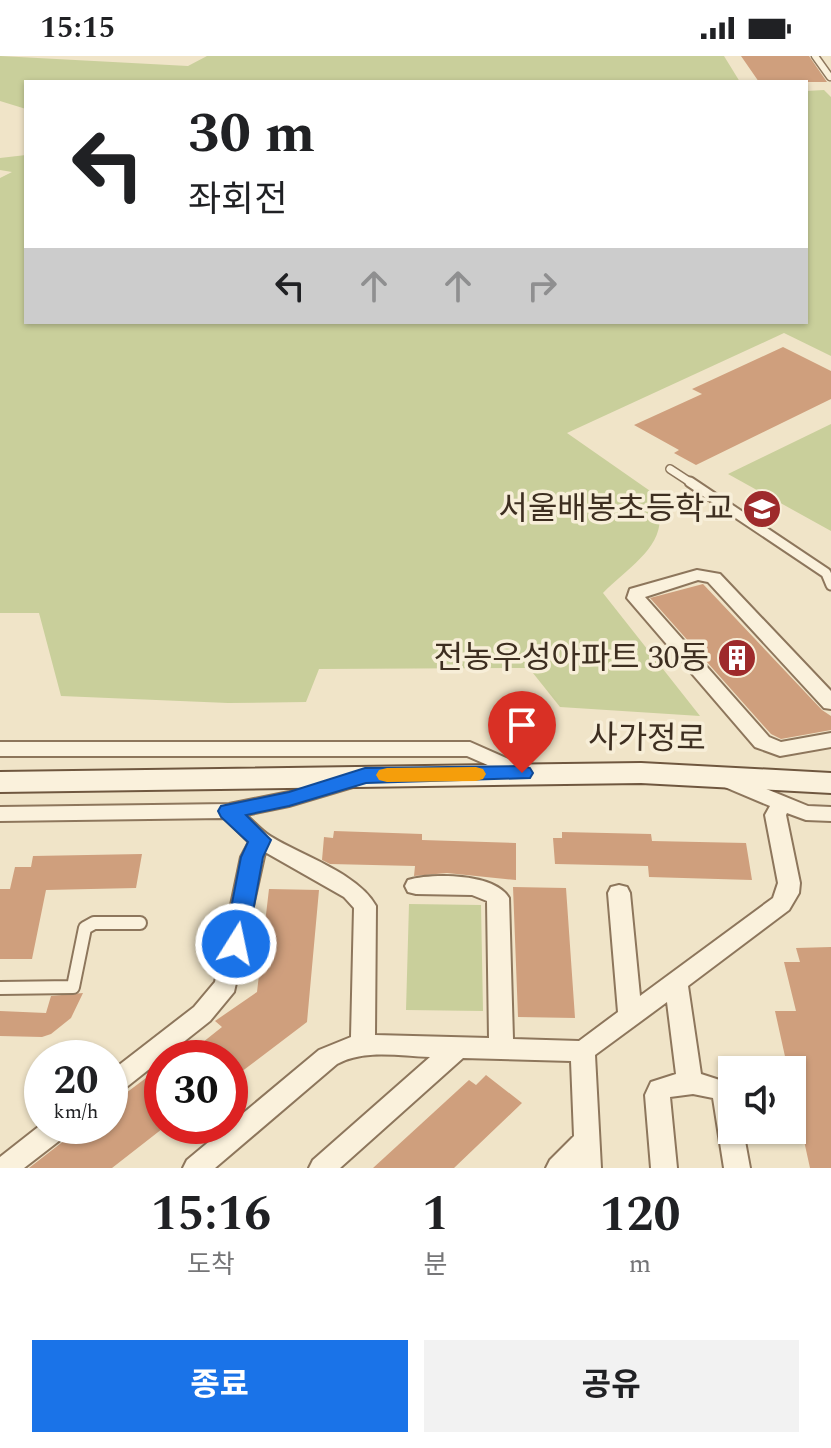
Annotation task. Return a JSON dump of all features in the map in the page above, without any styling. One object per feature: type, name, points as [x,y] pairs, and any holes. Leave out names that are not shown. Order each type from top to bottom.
[{"type":"main road","name":"사가정로","points":[[0,782],[522,773],[717,776],[831,783]]},
{"type":"street","points":[[831,703],[714,578],[697,575],[636,593],[636,598],[762,742],[780,749],[831,740]]},
{"type":"street","points":[[0,749],[470,749],[522,773]]},
{"type":"street","name":"사가정로","points":[[0,814],[229,811],[289,799],[365,776]]},
{"type":"street","points":[[717,776],[806,813],[831,814]]},
{"type":"street","points":[[196,1168],[328,1057],[344,1048],[363,1045],[583,1051],[781,904],[788,893],[789,883],[775,815],[783,803]]},
{"type":"street","points":[[229,811],[260,840],[352,891],[365,906],[363,1045]]},
{"type":"street","points":[[128,1072],[202,1014],[226,985],[252,857],[260,840]]},
{"type":"street","points":[[416,886],[483,887],[498,898],[501,1049]]},
{"type":"street","points":[[619,893],[630,1017]]},
{"type":"street","points":[[676,982],[690,1085]]},
{"type":"street","points":[[322,1168],[457,1048]]},
{"type":"street","points":[[583,1051],[588,1168]]},
{"type":"street","points":[[664,1168],[657,1095],[667,1086],[690,1085],[713,1086],[724,1092],[737,1168]]},
{"type":"street","points":[[559,1168],[587,1140]]},
{"type":"street","points":[[5,1162],[32,1144]]},
{"type":"lane","points":[[815,56],[830,77]]},
{"type":"lane","points":[[820,64],[831,63]]},
{"type":"lane","points":[[670,469],[826,573],[831,585]]},
{"type":"lane","points":[[0,988],[73,987],[85,928],[94,923],[140,923]]},
{"type":"green space","points":[[0,56],[188,66],[207,56],[724,56],[739,80],[24,80],[24,108],[0,101]]},
{"type":"green space","points":[[824,90],[831,97],[831,356],[784,333],[567,433],[653,493],[659,510],[655,538],[638,561],[603,593],[700,716],[560,707],[529,668],[319,669],[306,702],[228,703],[61,696],[39,613],[0,613],[0,178],[12,172],[0,170],[0,158],[24,155],[24,324],[808,324],[808,91]]},
{"type":"green space","points":[[831,424],[831,531],[728,474]]},
{"type":"green space","points":[[409,904],[481,905],[483,1011],[406,1010]]},
{"type":"building","points":[[741,56],[809,56],[827,82],[808,80],[758,80]]},
{"type":"building","points":[[783,347],[831,371],[831,399],[696,465],[674,453],[679,450],[634,425],[702,394],[692,389]]},
{"type":"building","name":"전농우성아파트 30동","points":[[703,584],[831,716],[831,730],[781,739],[771,734],[650,598]]},
{"type":"building","points":[[334,831],[422,834],[422,840],[516,843],[516,880],[447,873],[414,876],[415,866],[330,864],[322,860],[324,837],[333,838]]},
{"type":"building","points":[[562,832],[651,834],[652,841],[746,843],[752,880],[649,877],[648,866],[555,864],[553,838],[562,838]]},
{"type":"building","points":[[142,854],[136,888],[46,890],[32,959],[0,959],[0,889],[10,889],[15,867],[31,867],[33,856]]},
{"type":"building","points":[[513,887],[566,888],[575,1018],[518,1017]]},
{"type":"building","points":[[269,889],[319,890],[307,1022],[248,1067],[248,1040],[206,1040],[222,1027],[215,1021],[257,992]]},
{"type":"building","points":[[831,947],[831,1168],[810,1168],[805,1144],[806,1056],[785,1056],[775,1011],[796,1011],[784,962],[800,962],[796,948]]},
{"type":"building","points":[[83,993],[71,1018],[51,1034],[42,1037],[0,1036],[0,1011],[46,1013],[51,996]]},
{"type":"building","points":[[486,1075],[522,1103],[454,1168],[373,1168],[469,1080],[476,1085]]},
{"type":"building","points":[[144,1080],[144,1143],[112,1168],[29,1168],[60,1144],[128,1144],[128,1092]]},
{"type":"slow traffic","points":[[387,775],[476,774]]},
{"type":"place","name":"서울배봉초등학교","points":[[762,509]]},
{"type":"place","name":"전농우성아파트 30동","points":[[737,658]]},
{"type":"route","points":[[236,944],[252,857],[260,840],[229,811],[289,799],[365,776],[522,773]]}]
